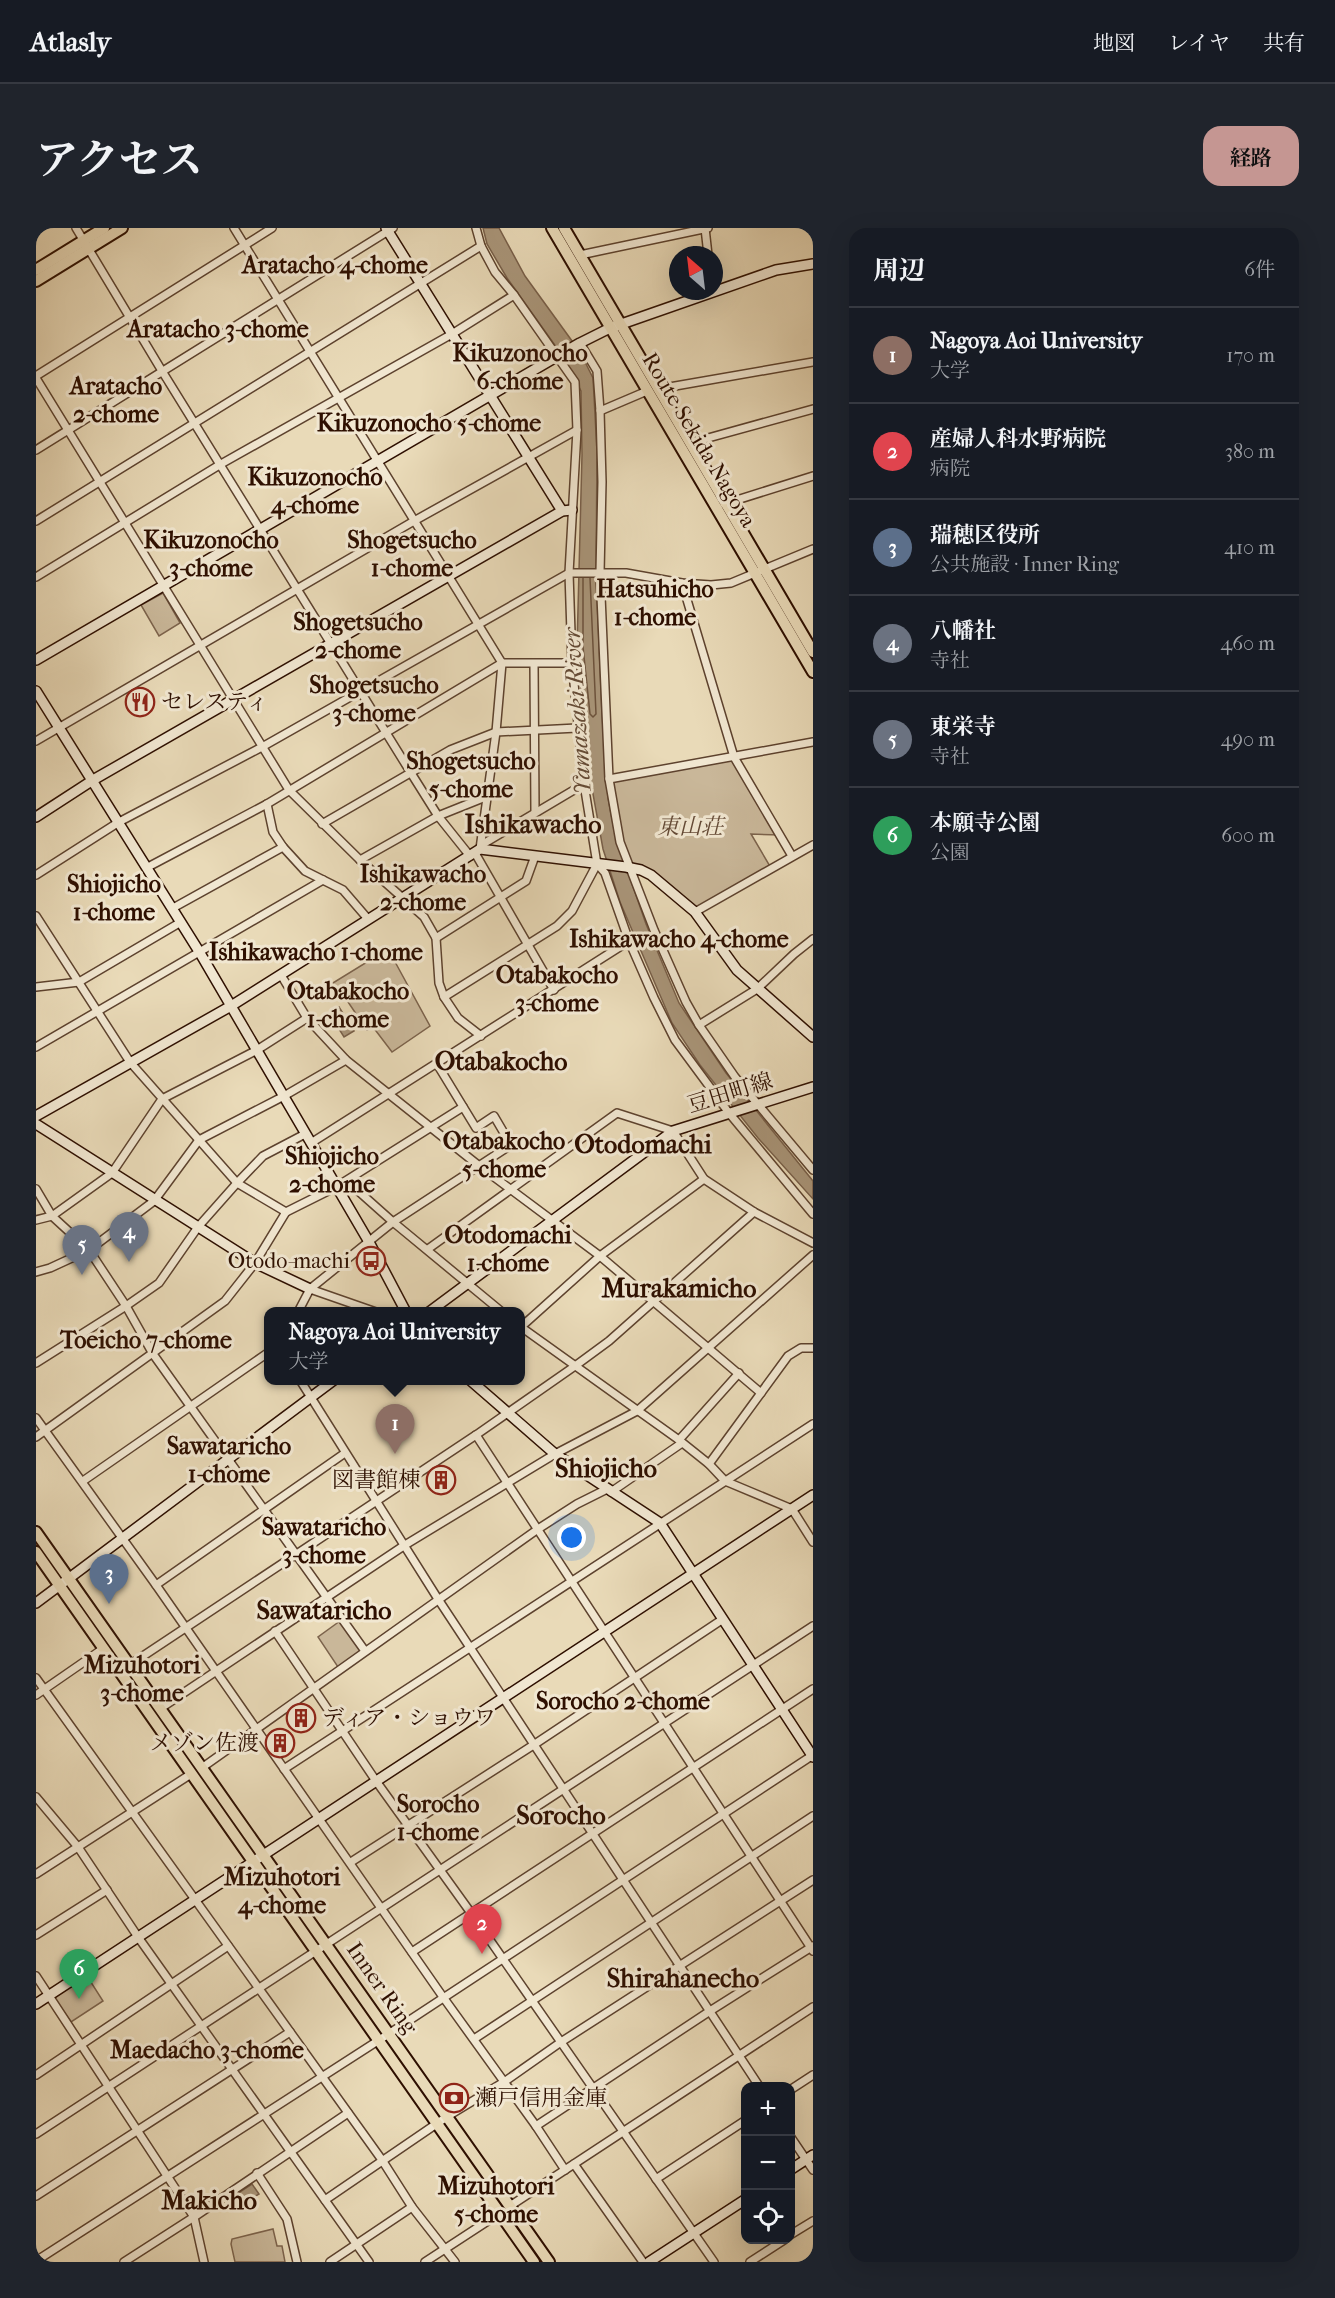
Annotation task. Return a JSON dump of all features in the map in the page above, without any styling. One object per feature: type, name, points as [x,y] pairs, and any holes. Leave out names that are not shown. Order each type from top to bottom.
[{"type":"main road","points":[[36,281],[87,244],[104,228]]},
{"type":"main road","points":[[36,270],[122,228]]},
{"type":"main road","name":"Route Sekida Nagoya","points":[[552,228],[658,388],[690,443],[721,506]]},
{"type":"main road","name":"Route Sekida Nagoya","points":[[564,228],[580,255],[647,390],[721,506],[759,571],[813,652]]},
{"type":"main road","name":"Route Sekida Nagoya","points":[[805,640],[813,672]]},
{"type":"main road","name":"Inner Ring","points":[[36,1532],[104,1648],[534,2262]]},
{"type":"main road","name":"Inner Ring","points":[[36,1552],[64,1582],[131,1664],[549,2262]]},
{"type":"street","points":[[76,228],[438,816],[477,850],[554,990]]},
{"type":"street","points":[[234,228],[501,663],[488,796],[477,850]]},
{"type":"street","points":[[272,228],[36,377],[289,790],[360,860],[424,917],[436,938],[439,983],[444,997],[458,1018],[481,1036]]},
{"type":"street","points":[[36,817],[93,780],[233,699],[567,511],[574,502],[577,430],[575,382],[559,355],[495,272],[481,246],[476,228]]},
{"type":"street","points":[[580,255],[706,228],[707,246]]},
{"type":"street","points":[[36,450],[389,229],[420,285],[528,457],[567,511],[572,573],[572,663],[584,784],[597,864],[605,873],[629,941],[675,1040],[730,1113],[813,1214]]},
{"type":"street","points":[[36,521],[481,246]]},
{"type":"street","points":[[723,288],[776,270],[813,264]]},
{"type":"street","points":[[36,577],[221,464],[452,334],[514,295]]},
{"type":"street","points":[[36,660],[578,344],[616,326],[689,300]]},
{"type":"street","points":[[578,344],[597,371],[602,482],[599,573],[609,779],[620,842],[627,867],[686,1002],[699,1025],[756,1104],[813,1170]]},
{"type":"street","points":[[658,388],[813,362]]},
{"type":"street","points":[[600,411],[647,390]]},
{"type":"street","points":[[690,443],[813,409]]},
{"type":"street","points":[[36,741],[414,521],[577,430]]},
{"type":"street","points":[[721,506],[813,476]]},
{"type":"street","points":[[36,875],[119,822],[262,747],[572,573],[626,573],[682,583],[711,585],[731,583],[813,549]]},
{"type":"street","points":[[682,583],[734,757],[792,856]]},
{"type":"street","points":[[148,867],[267,804],[501,663],[572,663]]},
{"type":"street","points":[[534,664],[535,811]]},
{"type":"street","points":[[36,691],[200,952],[369,1242],[404,1307]]},
{"type":"street","points":[[322,824],[450,750],[496,732],[577,729]]},
{"type":"street","points":[[609,779],[813,741]]},
{"type":"street","points":[[364,1307],[310,1289],[255,1263],[112,1173],[36,1116],[231,1006],[535,811],[584,784]]},
{"type":"street","points":[[360,860],[438,816],[488,796]]},
{"type":"street","points":[[267,804],[270,825],[283,847],[305,871],[343,890],[368,919]]},
{"type":"street","points":[[695,912],[813,845]]},
{"type":"street","points":[[173,908],[283,847]]},
{"type":"street","points":[[477,850],[627,867],[651,874],[695,912],[737,970],[813,1037]]},
{"type":"street","points":[[436,938],[526,881],[535,856]]},
{"type":"street","points":[[444,997],[557,926],[572,911],[597,864]]},
{"type":"street","points":[[36,1047],[323,880]]},
{"type":"street","points":[[36,916],[130,1062],[237,1183],[286,1212]]},
{"type":"street","points":[[36,987],[79,982],[181,921]]},
{"type":"street","points":[[699,1025],[757,989],[813,939]]},
{"type":"street","points":[[311,1143],[629,941]]},
{"type":"street","points":[[280,975],[307,1018],[346,1060],[478,1165],[600,1256],[761,1393]]},
{"type":"street","points":[[36,1220],[52,1216],[112,1173],[162,1099],[257,1050],[307,1018]]},
{"type":"street","points":[[36,1272],[89,1251],[154,1200],[199,1140],[284,1096],[346,1060]]},
{"type":"street","points":[[299,1307],[310,1289],[393,1222],[511,1145],[494,1116],[476,1128],[436,1064]]},
{"type":"street","name":"豆田町線","points":[[435,1307],[673,1131],[813,1087]]},
{"type":"street","points":[[36,1437],[225,1300],[255,1263],[286,1212],[348,1181],[463,1107]]},
{"type":"street","points":[[428,1249],[617,1113],[673,1131],[704,1179],[754,1212],[813,1243]]},
{"type":"street","points":[[36,1363],[159,1283],[198,1227],[263,1156],[305,1134]]},
{"type":"street","points":[[525,1323],[600,1256],[704,1179]]},
{"type":"street","points":[[348,1181],[393,1222],[497,1307]]},
{"type":"street","points":[[36,1189],[52,1216],[89,1251],[126,1306],[153,1354],[365,1651]]},
{"type":"street","points":[[131,1664],[508,1414],[576,1366],[609,1341],[754,1212]]},
{"type":"street","points":[[161,1708],[405,1545],[555,1454],[637,1411],[813,1254]]},
{"type":"street","points":[[525,1330],[680,1441],[709,1464],[725,1481],[792,1509],[813,1542]]},
{"type":"street","points":[[709,1464],[788,1356],[801,1348],[813,1348]]},
{"type":"street","points":[[83,1481],[264,1355]]},
{"type":"street","points":[[203,1767],[538,1529],[577,1504],[609,1490],[680,1441],[739,1373]]},
{"type":"street","points":[[303,1385],[438,1599],[756,2082]]},
{"type":"street","points":[[36,1603],[229,1461],[328,1385]]},
{"type":"street","points":[[36,2261],[813,1756],[660,1523],[555,1454],[476,1385]]},
{"type":"street","points":[[36,1418],[123,1537],[565,2170]]},
{"type":"street","points":[[284,1769],[813,1424]]},
{"type":"street","points":[[476,1435],[812,1948],[710,2011],[536,2126]]},
{"type":"street","points":[[156,1585],[345,1453]]},
{"type":"street","points":[[36,2004],[813,1495]]},
{"type":"street","points":[[351,1862],[535,1744],[723,1619]]},
{"type":"street","points":[[36,2134],[326,1942],[565,1790],[813,1626]]},
{"type":"street","points":[[275,1631],[376,1781],[471,1913],[714,2262]]},
{"type":"street","points":[[36,1695],[104,1648]]},
{"type":"street","points":[[36,1678],[382,2160],[412,2207],[455,2262]]},
{"type":"street","points":[[412,1952],[813,1689]]},
{"type":"street","points":[[36,1874],[191,1774]]},
{"type":"street","points":[[36,1797],[78,1847],[138,1937],[369,2262]]},
{"type":"street","points":[[474,2039],[813,1816]]},
{"type":"street","points":[[325,2200],[437,2123],[504,2082],[561,2042],[813,1880]]},
{"type":"street","points":[[36,1935],[107,1890]]},
{"type":"street","points":[[36,2074],[228,1946]]},
{"type":"street","points":[[36,1976],[194,2217],[204,2262]]},
{"type":"street","points":[[510,2206],[813,2007]]},
{"type":"street","points":[[36,2196],[290,2032]]},
{"type":"street","points":[[795,2087],[813,2075]]},
{"type":"street","points":[[124,2262],[348,2113]]},
{"type":"street","points":[[656,2179],[741,2123]]},
{"type":"street","points":[[795,2142],[810,2158],[813,2170]]},
{"type":"street","points":[[795,2167],[810,2158]]},
{"type":"street","points":[[574,2164],[644,2262]]},
{"type":"street","points":[[257,2173],[287,2219],[297,2262]]},
{"type":"street","points":[[649,2262],[741,2202]]},
{"type":"street","points":[[330,2262],[412,2207]]},
{"type":"street","points":[[425,2262],[500,2213]]},
{"type":"street","points":[[795,2232],[813,2221]]},
{"type":"street","points":[[750,2262],[778,2244]]},
{"type":"green space","points":[[163,593],[180,623],[159,636],[141,605]]},
{"type":"green space","name":"東山荘","points":[[734,757],[780,835],[751,834],[771,868],[695,912],[651,875],[626,867],[609,779]]},
{"type":"green space","points":[[388,949],[430,1026],[392,1052],[373,1027],[367,1030],[346,999],[341,1001],[328,986]]},
{"type":"green space","points":[[340,1621],[361,1651],[338,1667],[318,1637]]},
{"type":"green space","points":[[87,1976],[103,2001],[71,2022],[54,1998]]},
{"type":"green space","points":[[273,2229],[277,2246],[282,2246],[285,2262],[235,2262],[232,2239]]},
{"type":"water","points":[[483,228],[499,228],[525,276],[580,352],[593,378],[597,452],[596,575],[602,714],[608,798],[622,855],[646,924],[679,1003],[726,1073],[813,1181],[813,1199],[758,1138],[700,1065],[672,1023],[620,902],[603,849],[589,772],[577,648],[582,455],[581,391],[564,358],[507,278],[487,244]]},
{"type":"water","points":[[339,1007],[354,1031],[344,1037],[329,1013]]},
{"type":"water","points":[[252,2184],[259,2194],[235,2209],[229,2199]]},
{"type":"place","name":"セレスティ","points":[[140,702]]},
{"type":"place","name":"Otodo-machi","points":[[371,1261]]},
{"type":"place","name":"八幡社","points":[[129,1262]]},
{"type":"place","name":"東栄寺","points":[[82,1275]]},
{"type":"place","name":"Nagoya Aoi University","points":[[395,1454]]},
{"type":"place","name":"図書館棟","points":[[441,1480]]},
{"type":"place","name":"瑞穂区役所","points":[[109,1604]]},
{"type":"place","name":"ディア・ショウワ","points":[[301,1718]]},
{"type":"place","name":"メゾン佐渡","points":[[280,1743]]},
{"type":"place","name":"産婦人科水野病院","points":[[482,1954]]},
{"type":"place","name":"本願寺公園","points":[[79,1999]]},
{"type":"place","name":"瀬戸信用金庫","points":[[454,2098]]},
{"type":"district","name":"Aratacho 4-chome","points":[[335,265]]},
{"type":"district","name":"Aratacho 3-chome","points":[[218,329]]},
{"type":"district","name":"Kikuzonocho 6-chome","points":[[520,367]]},
{"type":"district","name":"Aratacho 2-chome","points":[[116,400]]},
{"type":"district","name":"Kikuzonocho 5-chome","points":[[429,423]]},
{"type":"district","name":"Kikuzonocho 4-chome","points":[[315,491]]},
{"type":"district","name":"Kikuzonocho 3-chome","points":[[211,554]]},
{"type":"district","name":"Shogetsucho 1-chome","points":[[412,554]]},
{"type":"district","name":"Hatsuhicho 1-chome","points":[[655,603]]},
{"type":"district","name":"Shogetsucho 2-chome","points":[[358,636]]},
{"type":"district","name":"Shogetsucho 3-chome","points":[[374,699]]},
{"type":"district","name":"Shogetsucho 5-chome","points":[[471,775]]},
{"type":"district","name":"Ishikawacho","points":[[533,824]]},
{"type":"district","name":"Ishikawacho 2-chome","points":[[423,888]]},
{"type":"district","name":"Shiojicho 1-chome","points":[[114,898]]},
{"type":"district","name":"Ishikawacho 4-chome","points":[[679,939]]},
{"type":"district","name":"Ishikawacho 1-chome","points":[[316,952]]},
{"type":"district","name":"Otabakocho 3-chome","points":[[557,989]]},
{"type":"district","name":"Otabakocho 1-chome","points":[[348,1005]]},
{"type":"district","name":"Otabakocho","points":[[501,1061]]},
{"type":"district","name":"Otodomachi","points":[[643,1144]]},
{"type":"district","name":"Otabakocho 5-chome","points":[[504,1155]]},
{"type":"district","name":"Shiojicho 2-chome","points":[[332,1170]]},
{"type":"district","name":"Otodomachi 1-chome","points":[[508,1249]]},
{"type":"district","name":"Murakamicho","points":[[679,1288]]},
{"type":"district","name":"Toeicho 7-chome","points":[[146,1340]]},
{"type":"district","name":"Sawataricho 1-chome","points":[[229,1460]]},
{"type":"district","name":"Shiojicho","points":[[606,1468]]},
{"type":"district","name":"Sawataricho 3-chome","points":[[324,1541]]},
{"type":"district","name":"Sawataricho","points":[[324,1610]]},
{"type":"district","name":"Mizuhotori 3-chome","points":[[142,1679]]},
{"type":"district","name":"Sorocho 2-chome","points":[[623,1701]]},
{"type":"district","name":"Sorocho","points":[[561,1815]]},
{"type":"district","name":"Sorocho 1-chome","points":[[438,1818]]},
{"type":"district","name":"Mizuhotori 4-chome","points":[[282,1891]]},
{"type":"district","name":"Shirahanecho","points":[[683,1978]]},
{"type":"district","name":"Maedacho 3-chome","points":[[207,2050]]},
{"type":"district","name":"Makicho","points":[[209,2200]]},
{"type":"district","name":"Mizuhotori 5-chome","points":[[496,2200]]},
{"type":"water label","name":"Yamazaki River","points":[[577,711]]}]
